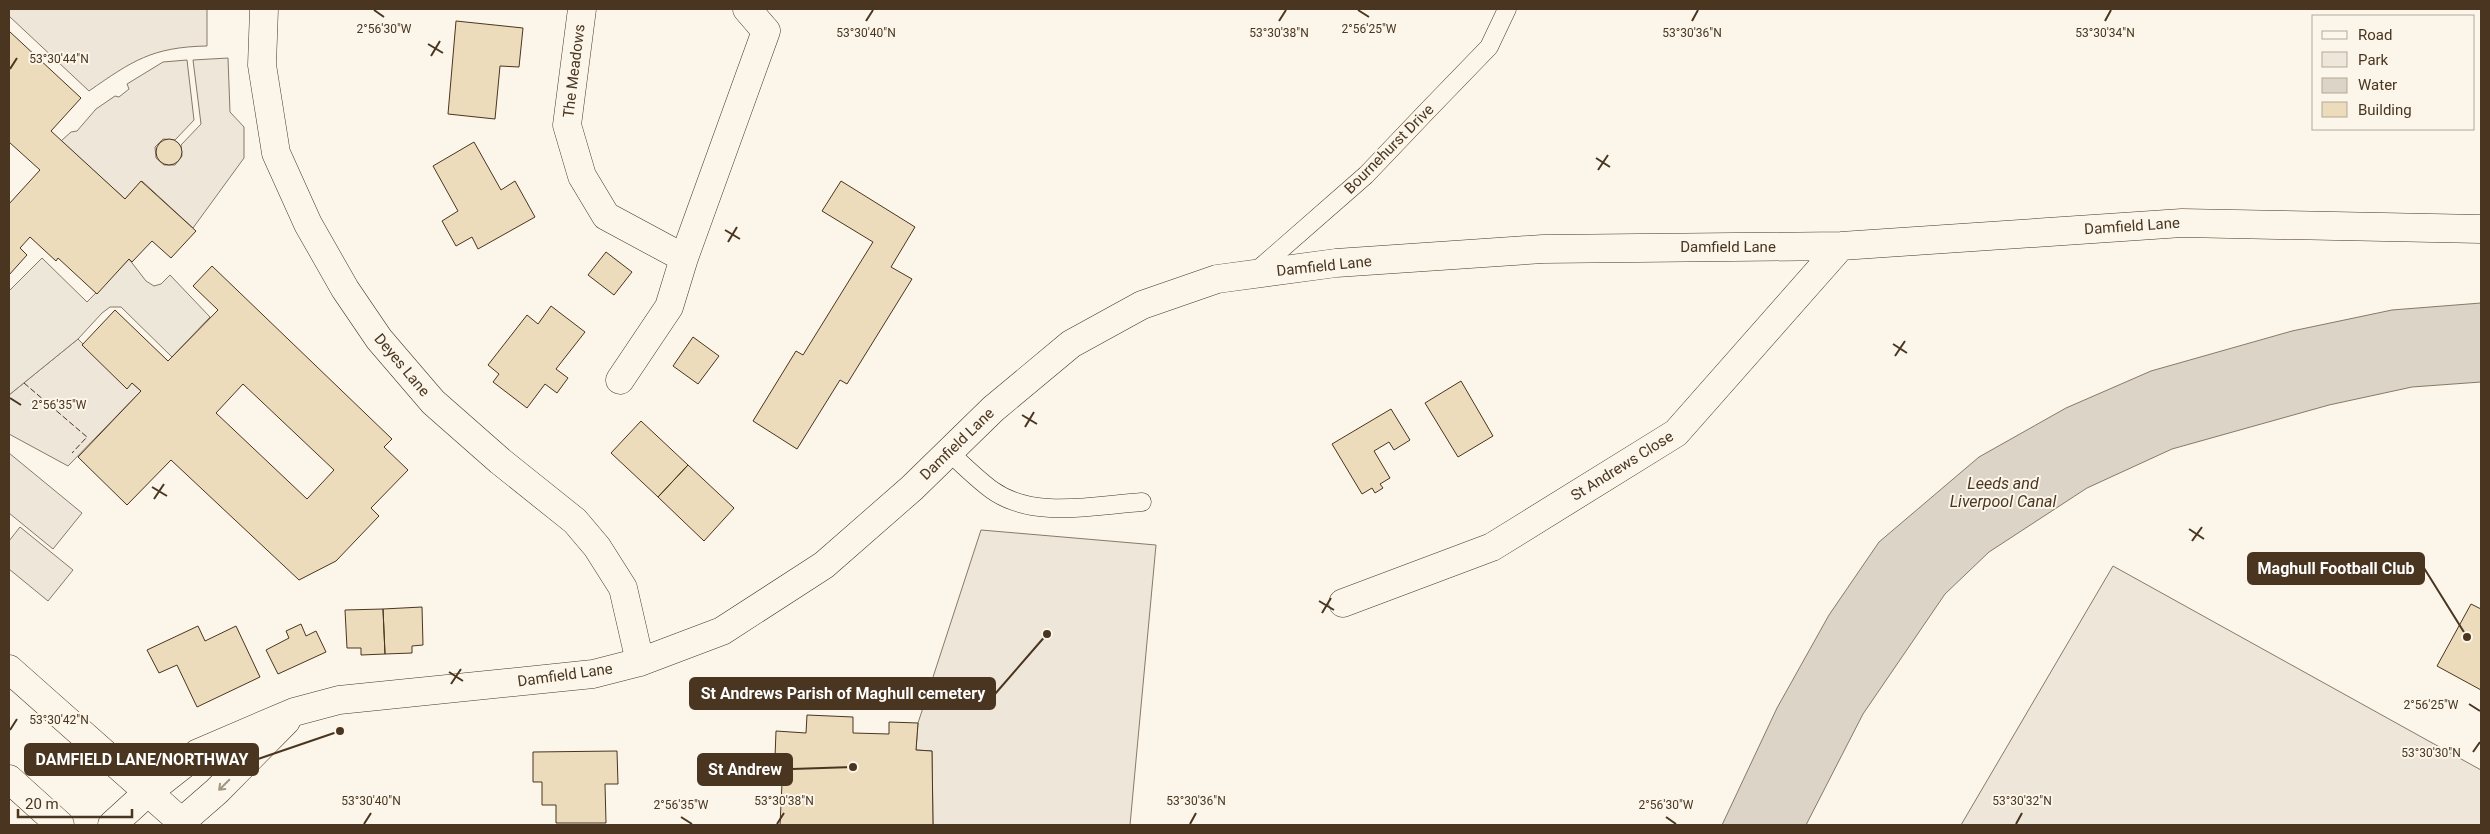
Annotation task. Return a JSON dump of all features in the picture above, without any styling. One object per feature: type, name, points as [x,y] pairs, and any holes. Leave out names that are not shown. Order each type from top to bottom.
[{"type":"main road","name":"Deyes Lane","points":[[264,9],[262,65],[276,153],[308,224],[341,281],[379,339],[432,402],[500,461],[575,521],[597,547],[623,588],[640,662]]},
{"type":"main road","name":"The Meadows","points":[[582,9],[567,125],[582,176],[606,216],[684,258]]},
{"type":"main road","points":[[620,380],[669,307],[684,258],[766,31],[747,9]]},
{"type":"main road","name":"Damfield Lane","points":[[112,825],[147,793],[198,752],[294,712],[339,700],[593,674],[640,662],[722,631],[824,565],[949,452],[993,409],[1071,344],[1142,305],[1216,279],[1336,264],[1543,249],[1841,246],[2182,223],[2481,229]]},
{"type":"main road","name":"St Andrews Close","points":[[1343,603],[1492,547],[1676,433],[1841,246]]},
{"type":"main road","points":[[9,670],[182,824],[218,791],[294,712]]},
{"type":"main road","points":[[9,779],[60,825]]},
{"type":"main road","points":[[147,793],[151,825]]},
{"type":"lane","name":"Bournehurst Drive","points":[[1252,275],[1366,175],[1489,46],[1506,9]]},
{"type":"lane","points":[[949,452],[993,491],[1018,503],[1050,508],[1142,502]]},
{"type":"green space","points":[[9,9],[207,9],[207,46],[171,49],[157,53],[118,71],[89,91],[9,16]]},
{"type":"green space","points":[[228,58],[230,112],[244,127],[244,158],[193,228],[142,181],[125,199],[61,141],[71,132],[77,131],[96,109],[115,96],[119,97],[129,89],[127,84],[163,62],[187,60],[194,120],[175,140],[163,139],[155,147],[156,158],[164,165],[175,165],[182,156],[181,145],[201,124],[193,60]]},
{"type":"green space","points":[[78,339],[127,388],[132,383],[141,391],[68,466],[9,434],[9,395]]},
{"type":"green space","points":[[9,453],[82,513],[53,549],[9,513]]},
{"type":"green space","points":[[20,527],[73,570],[48,601],[9,569],[9,541]]},
{"type":"green space","points":[[981,530],[1156,545],[1130,825],[933,825],[932,751],[916,750],[918,723]]},
{"type":"green space","points":[[2113,566],[2481,770],[2481,825],[1961,825]]},
{"type":"shaded area","points":[[42,258],[87,302],[129,259],[146,281],[154,286],[161,284],[170,275],[210,317],[172,357],[121,307],[110,307],[78,339],[9,395],[9,291]]},
{"type":"water","name":"Leeds and Liverpool Canal","points":[[2481,303],[2481,382],[2412,387],[2329,405],[2172,449],[2087,488],[1989,552],[1945,594],[1863,714],[1806,825],[1722,825],[1777,708],[1829,615],[1879,542],[1979,457],[2066,408],[2151,371],[2292,331],[2392,310]]},
{"type":"building","points":[[456,21],[523,28],[519,67],[500,66],[495,119],[448,114]]},
{"type":"building","points":[[9,31],[81,98],[51,131],[125,199],[141,181],[196,231],[171,258],[152,241],[132,262],[129,259],[97,294],[58,258],[56,261],[30,237],[20,248],[27,255],[9,275],[9,204],[40,170],[9,142]]},
{"type":"building","points":[[169,139],[179,142],[182,152],[179,162],[169,165],[159,162],[156,152],[159,142]]},
{"type":"building","points":[[474,142],[501,190],[515,181],[535,217],[478,249],[472,237],[456,246],[442,221],[458,211],[433,166]]},
{"type":"building","points":[[841,181],[915,227],[891,267],[912,279],[847,384],[840,380],[797,449],[753,421],[796,351],[803,355],[873,242],[822,211]]},
{"type":"building","points":[[606,252],[632,272],[614,295],[588,275]]},
{"type":"building","points":[[212,266],[392,439],[384,447],[408,470],[371,508],[379,516],[336,561],[299,580],[171,460],[127,505],[78,457],[141,391],[132,383],[127,389],[82,345],[115,310],[168,361],[218,310],[193,286]],"holes":[[[243,384],[334,470],[307,499],[216,413]]]},
{"type":"building","points":[[551,306],[585,332],[556,369],[568,378],[557,393],[545,384],[527,408],[493,382],[499,374],[488,365],[527,315],[538,324]]},
{"type":"building","points":[[693,337],[719,356],[698,384],[673,366]]},
{"type":"building","points":[[1461,381],[1493,436],[1458,457],[1425,403]]},
{"type":"building","points":[[1391,409],[1410,440],[1394,450],[1389,442],[1374,451],[1390,478],[1380,484],[1383,488],[1375,493],[1372,488],[1362,494],[1332,444]]},
{"type":"building","points":[[641,421],[688,465],[658,497],[611,453]]},
{"type":"building","points":[[688,465],[734,508],[704,541],[658,497]]},
{"type":"building","points":[[2471,604],[2481,609],[2481,690],[2437,666]]},
{"type":"building","points":[[422,607],[423,645],[412,646],[412,653],[385,654],[383,609]]},
{"type":"building","points":[[383,609],[385,654],[361,655],[361,648],[347,648],[345,610]]},
{"type":"building","points":[[301,624],[306,636],[316,631],[326,652],[278,674],[266,650],[289,638],[286,631]]},
{"type":"building","points":[[198,626],[205,641],[236,626],[260,677],[197,707],[177,665],[159,673],[147,650]]},
{"type":"building","points":[[807,715],[853,717],[853,733],[889,734],[889,722],[918,723],[916,750],[932,751],[933,825],[780,825],[782,783],[774,783],[776,731],[806,733]]},
{"type":"building","points":[[617,751],[618,784],[605,784],[606,823],[556,823],[556,805],[542,805],[542,782],[533,782],[533,752]]},
{"type":"fence","points":[[24,383],[87,437],[72,453]]},
{"type":"place","name":"St Andrews Parish of Maghull cemetery","points":[[1047,634]]},
{"type":"place","name":"Maghull Football Club","points":[[2467,637]]},
{"type":"place","name":"DAMFIELD LANE/NORTHWAY","points":[[340,731]]},
{"type":"place","name":"St Andrew","points":[[853,767]]}]
